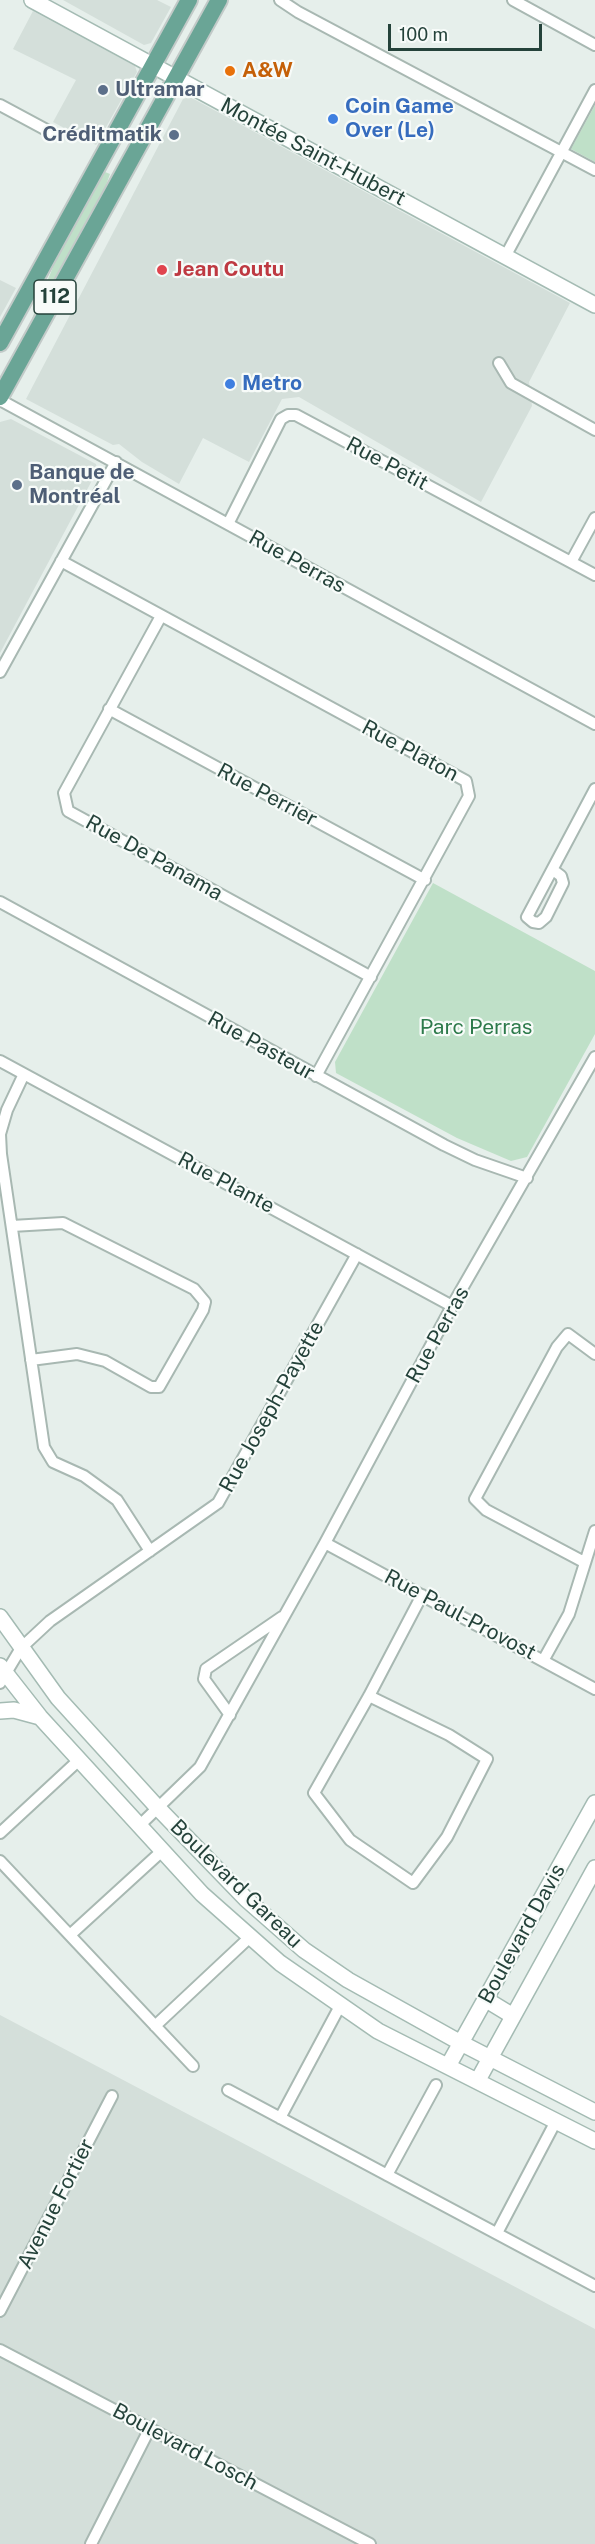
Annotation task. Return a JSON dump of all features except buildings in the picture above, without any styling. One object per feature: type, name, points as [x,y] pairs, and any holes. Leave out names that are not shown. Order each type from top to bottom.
[{"type":"main road","name":"112","points":[[0,344],[189,0]]},
{"type":"main road","name":"112","points":[[0,398],[219,0]]},
{"type":"street","name":"Montée Saint-Hubert","points":[[32,0],[595,305]]},
{"type":"street","points":[[280,0],[595,170]]},
{"type":"street","points":[[513,0],[595,45]]},
{"type":"street","points":[[506,255],[595,90]]},
{"type":"street","points":[[0,105],[54,134]]},
{"type":"street","points":[[499,363],[511,383],[595,430]]},
{"type":"street","name":"Rue Perras","points":[[0,398],[595,724]]},
{"type":"street","name":"Rue Petit","points":[[228,524],[281,418],[296,415],[595,575]]},
{"type":"street","points":[[0,672],[116,462]]},
{"type":"street","points":[[571,562],[595,518]]},
{"type":"street","name":"Rue Platon","points":[[61,561],[466,782],[469,796],[316,1076]]},
{"type":"street","name":"Rue De Panama","points":[[160,616],[64,793],[68,811],[371,977]]},
{"type":"street","name":"Rue Perrier","points":[[109,709],[425,880]]},
{"type":"street","points":[[553,870],[561,876],[563,883],[546,917],[539,923],[532,922],[527,917],[595,789]]},
{"type":"street","name":"Rue Pasteur","points":[[0,902],[455,1150],[527,1178]]},
{"type":"street","name":"Rue Perras","points":[[139,1826],[200,1767],[325,1543],[452,1306],[595,1057]]},
{"type":"street","name":"Rue Plante","points":[[0,1061],[452,1306]]},
{"type":"street","points":[[24,1074],[7,1110],[0,1134],[44,1447],[53,1462],[84,1476],[117,1500],[150,1551]]},
{"type":"street","points":[[12,1226],[63,1222],[194,1289],[205,1302],[203,1310],[159,1388],[151,1387],[105,1361],[77,1354],[31,1360]]},
{"type":"street","name":"Rue Joseph-Payette","points":[[2,1674],[21,1648],[50,1621],[218,1503],[357,1254]]},
{"type":"street","points":[[584,1562],[486,1510],[475,1499],[557,1347],[568,1334],[595,1354]]},
{"type":"street","points":[[544,1659],[569,1614],[595,1531]]},
{"type":"street","name":"Rue Paul-Provost","points":[[325,1543],[544,1659],[595,1689]]},
{"type":"street","points":[[369,1696],[449,1735],[487,1759],[447,1837],[413,1883],[350,1840],[314,1793],[369,1696],[422,1595]]},
{"type":"street","name":"Rue Perras","points":[[230,1715],[204,1679],[206,1670],[284,1615]]},
{"type":"street","name":"Boulevard Gareau","points":[[0,1617],[58,1698],[158,1808],[246,1899],[304,1950],[348,1980],[461,2043],[595,2112]]},
{"type":"street","name":"Boulevard Gareau","points":[[2,1674],[202,1894],[280,1963],[378,2031],[595,2141]]},
{"type":"street","points":[[0,1711],[14,1710],[40,1717]]},
{"type":"street","points":[[0,1833],[79,1760]]},
{"type":"street","name":"Boulevard Davis","points":[[448,2066],[595,1803]]},
{"type":"street","points":[[70,1935],[162,1851]]},
{"type":"street","points":[[0,1861],[193,2066]]},
{"type":"street","name":"Boulevard Davis","points":[[478,2080],[595,1868]]},
{"type":"street","points":[[155,2026],[250,1937]]},
{"type":"street","points":[[485,1999],[513,2016]]},
{"type":"street","points":[[280,2118],[340,2006]]},
{"type":"street","points":[[387,2175],[436,2085]]},
{"type":"street","points":[[228,2091],[595,2286]]},
{"type":"street","name":"Avenue Fortier","points":[[0,2311],[112,2096]]},
{"type":"street","points":[[497,2233],[556,2121]]},
{"type":"street","name":"Boulevard Losch","points":[[0,2350],[370,2544]]},
{"type":"street","points":[[91,2544],[150,2428]]},
{"type":"shaded area","points":[[63,0],[157,0],[171,7],[151,43],[144,45]]},
{"type":"shaded area","points":[[33,11],[135,66],[137,72],[96,145],[53,122],[76,80],[13,49]]},
{"type":"shaded area","points":[[190,97],[570,303],[529,382],[532,406],[481,502],[299,397],[282,399],[249,462],[203,438],[179,484],[142,462],[119,444],[113,445],[26,399],[183,99]]},
{"type":"shaded area","points":[[0,280],[16,288],[0,317]]},
{"type":"shaded area","points":[[11,419],[96,464],[97,471],[0,653],[0,422]]},
{"type":"shaded area","points":[[0,2015],[595,2329],[595,2544],[0,2544]]},
{"type":"green space","points":[[595,105],[595,162],[571,149]]},
{"type":"green space","points":[[105,172],[110,174],[104,191],[29,326],[55,262]]},
{"type":"green space","name":"Parc Perras","points":[[433,883],[595,971],[595,1034],[527,1157],[511,1161],[457,1138],[336,1073],[335,1062]]},
{"type":"place","name":"A&W","points":[[230,71]]},
{"type":"place","name":"Ultramar","points":[[103,90]]},
{"type":"place","name":"Coin Game Over (Le)","points":[[333,119]]},
{"type":"place","name":"Créditmatik","points":[[174,135]]},
{"type":"place","name":"Jean Coutu","points":[[162,270]]},
{"type":"place","name":"Metro","points":[[230,384]]},
{"type":"place","name":"Banque de Montréal","points":[[17,485]]}]
